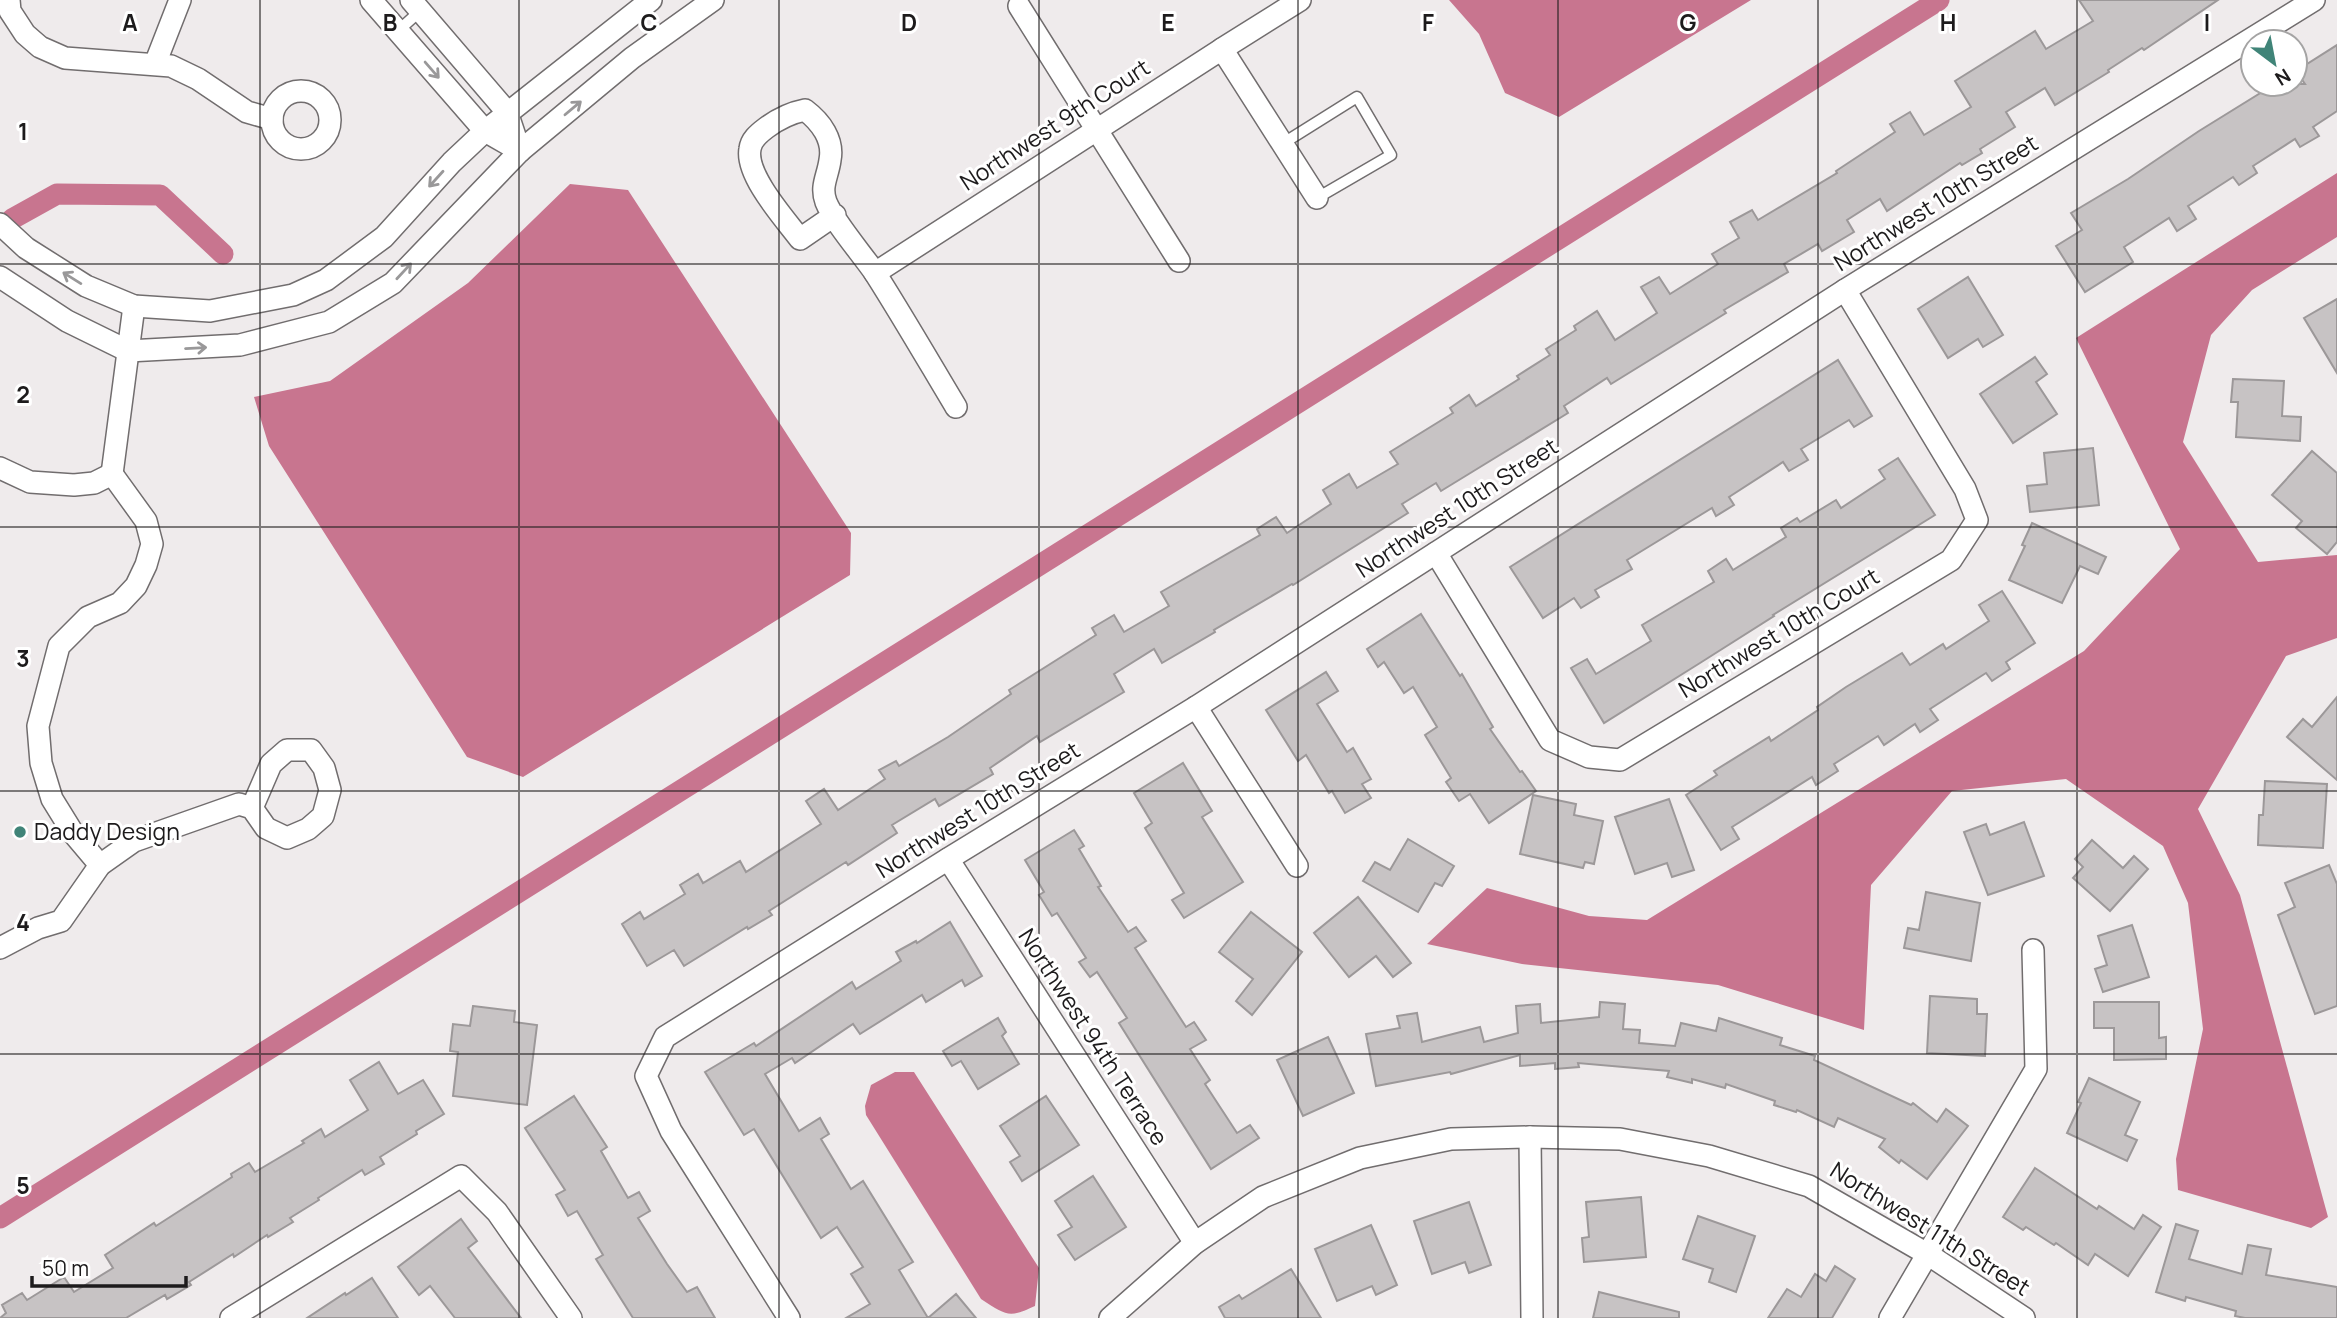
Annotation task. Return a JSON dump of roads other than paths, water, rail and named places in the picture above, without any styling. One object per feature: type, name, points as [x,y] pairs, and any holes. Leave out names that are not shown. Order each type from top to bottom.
[{"type":"street","points":[[9,0],[10,11],[25,34],[40,47],[65,58],[171,66],[198,79],[247,112],[272,119]]},
{"type":"street","points":[[155,64],[180,0]]},
{"type":"street","points":[[371,0],[485,131],[520,151]]},
{"type":"street","points":[[0,224],[26,248],[86,286],[134,306],[210,311],[293,295],[326,280],[384,237],[452,162],[485,131],[651,0]]},
{"type":"street","points":[[0,277],[67,321],[128,351],[240,345],[329,321],[393,283],[520,151],[632,58],[713,0]]},
{"type":"street","name":"Northwest 9th Court","points":[[875,273],[1300,0]]},
{"type":"street","name":"Northwest 10th Street","points":[[789,1318],[671,1131],[646,1076],[665,1037],[1196,707],[1845,290],[2314,0]]},
{"type":"street","points":[[416,6],[507,112],[520,151]]},
{"type":"street","points":[[1019,6],[1180,261]]},
{"type":"street","points":[[1222,48],[1317,198]]},
{"type":"street","points":[[835,215],[800,239],[762,187],[750,165],[750,149],[756,136],[790,113],[805,110],[818,120],[829,141],[831,158],[822,189],[827,205],[835,215],[875,273],[956,407]]},
{"type":"street","name":"Northwest 10th Court","points":[[1436,554],[1550,740],[1588,757],[1620,760],[1939,567],[1951,559],[1977,520],[1965,489],[1845,290]]},
{"type":"street","points":[[100,865],[73,833],[51,799],[41,763],[38,726],[59,646],[88,617],[120,603],[136,586],[152,544],[146,521],[112,474],[134,306]]},
{"type":"street","points":[[0,468],[30,482],[74,485],[94,483],[112,474]]},
{"type":"street","points":[[1196,707],[1297,866]]},
{"type":"street","points":[[0,948],[38,928],[61,920],[100,865],[134,841],[239,804],[253,808]]},
{"type":"street","name":"Northwest 94th Terrace","points":[[948,859],[1195,1243]]},
{"type":"street","points":[[1890,1318],[2036,1069],[2034,950]]},
{"type":"street","points":[[1530,1137],[1532,1318]]},
{"type":"street","name":"Northwest 11th Street","points":[[1110,1318],[1195,1243],[1263,1197],[1360,1158],[1451,1139],[1530,1137],[1620,1139],[1709,1156],[1809,1186],[1928,1255],[2024,1318]]},
{"type":"street","points":[[231,1318],[461,1176],[497,1212],[571,1318]]},
{"type":"lane","points":[[398,31],[416,6]]},
{"type":"lane","points":[[1282,144],[1357,97],[1391,155],[1317,198]]},
{"type":"waterway","points":[[0,1218],[1939,0]]},
{"type":"waterway","points":[[12,219],[57,194],[160,195],[223,254]]},
{"type":"place","name":"Daddy Design","points":[[20,832]]}]
